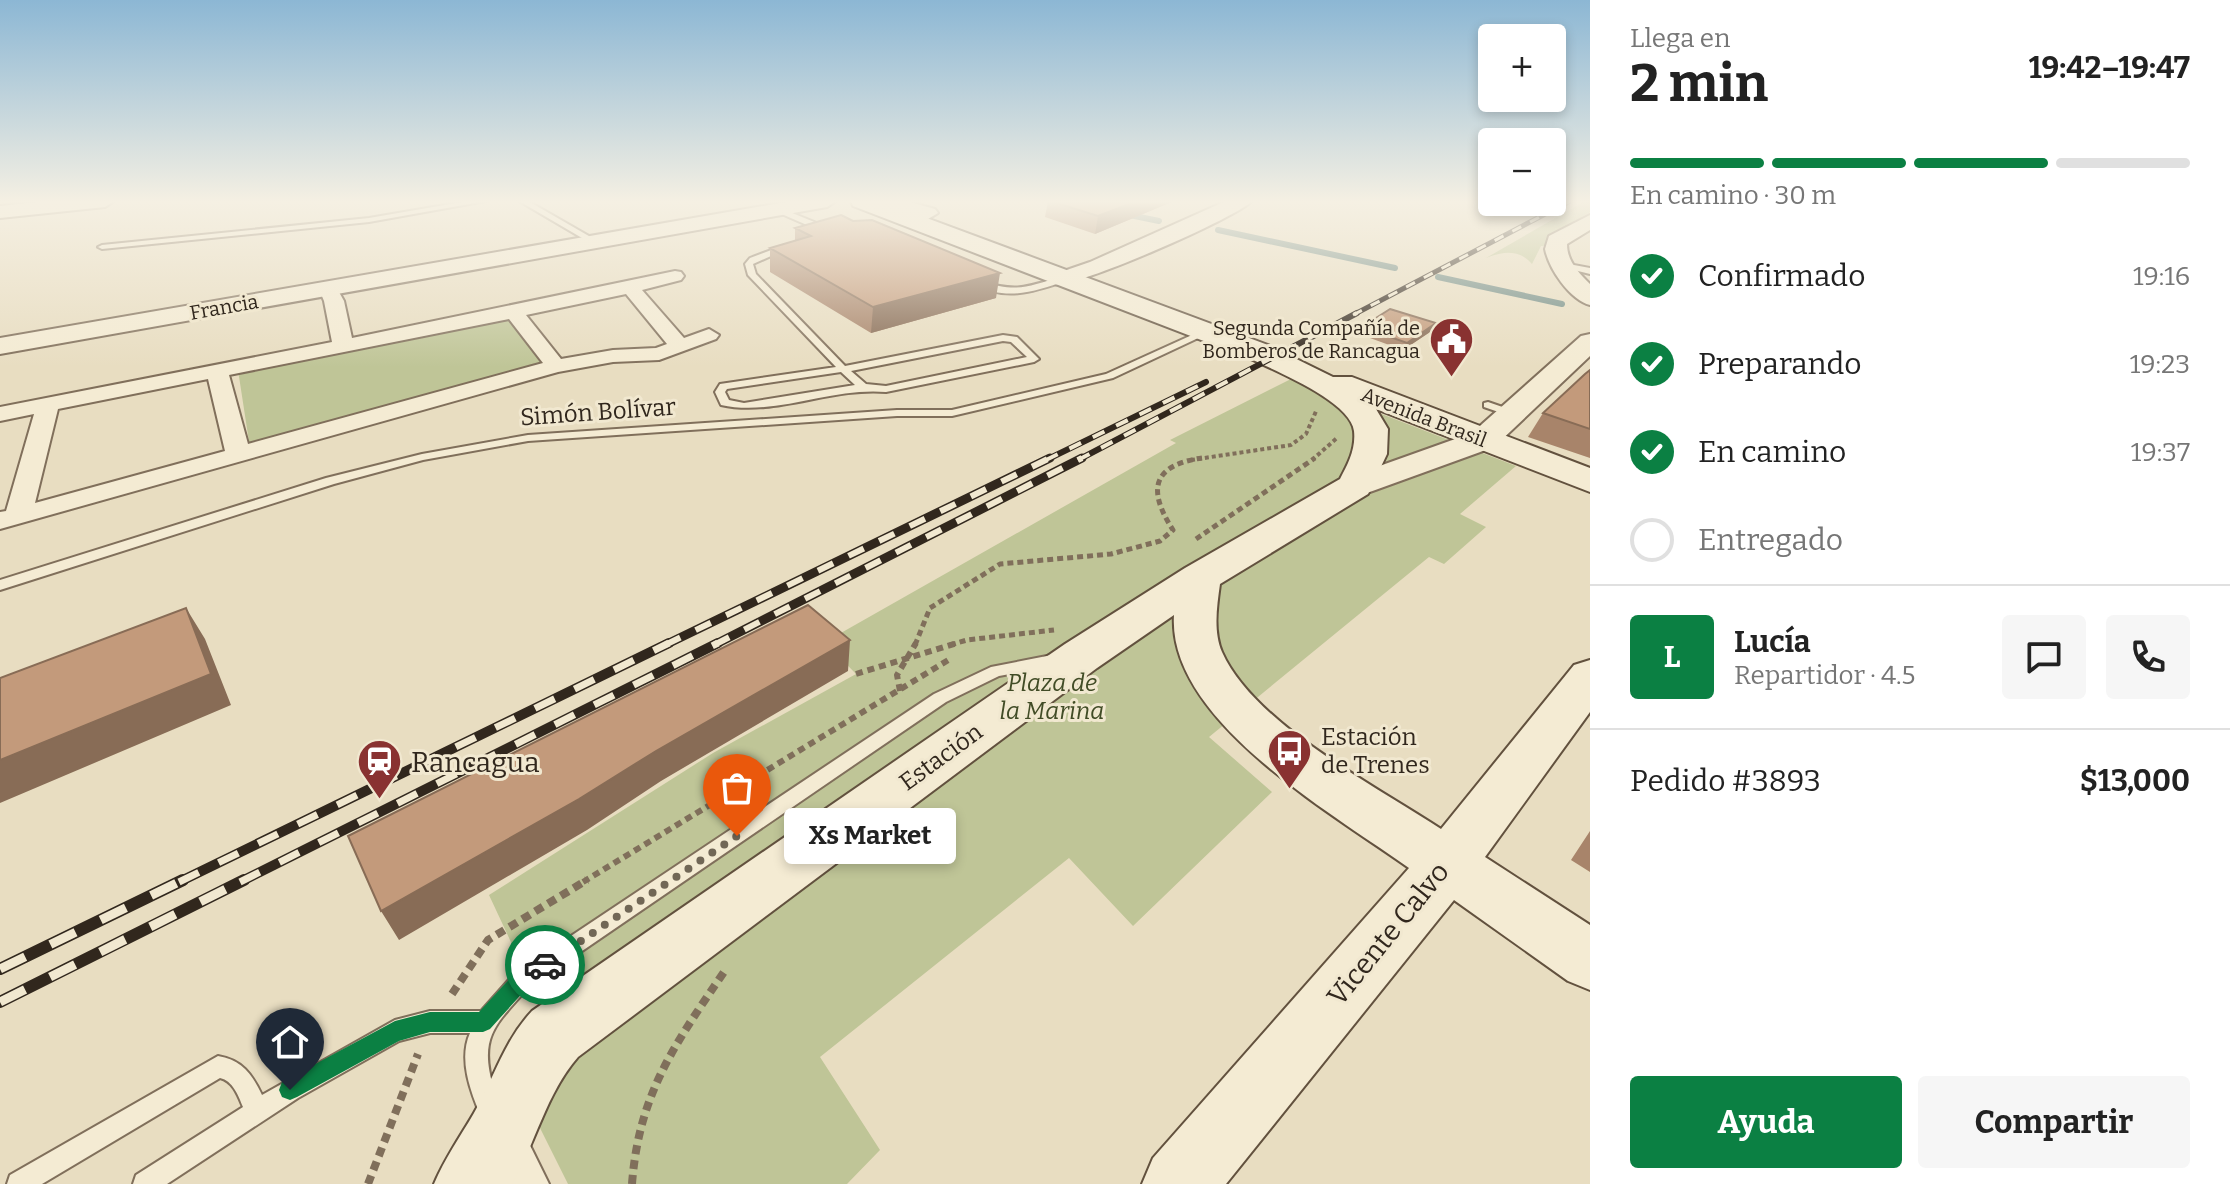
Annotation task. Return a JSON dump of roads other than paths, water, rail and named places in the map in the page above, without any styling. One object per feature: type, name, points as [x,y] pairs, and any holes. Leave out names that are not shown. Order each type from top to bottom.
[{"type":"main road","points":[[1006,256],[1258,351],[1330,387],[1359,407],[1371,429],[1370,454],[1355,486]]},
{"type":"main road","name":"Avenida Brasil","points":[[1258,351],[1590,481]]},
{"type":"main road","name":"Estación","points":[[498,1169],[536,1055],[555,1034],[1073,642],[1196,560],[1355,486]]},
{"type":"main road","points":[[1196,560],[1194,623],[1199,649],[1217,685],[1267,736],[1590,960]]},
{"type":"main road","name":"Vicente Calvo","points":[[1179,1184],[1582,694]]},
{"type":"street","name":"Francia","points":[[0,346],[519,256]]},
{"type":"street","points":[[1063,279],[1122,256]]},
{"type":"street","points":[[1558,256],[1590,298]]},
{"type":"street","points":[[0,414],[514,312],[675,276]]},
{"type":"street","points":[[631,288],[679,345]]},
{"type":"street","points":[[328,289],[334,301],[343,344]]},
{"type":"street","points":[[514,312],[556,366]]},
{"type":"street","points":[[9,518],[556,366],[613,356],[659,354],[709,335]]},
{"type":"street","points":[[1355,486],[1483,440],[1500,409],[1590,342]]},
{"type":"street","points":[[217,371],[238,454]]},
{"type":"street","points":[[9,518],[48,405]]},
{"type":"lane","points":[[763,256],[749,264],[752,275],[863,387]]},
{"type":"lane","points":[[1561,264],[1590,271]]},
{"type":"lane","points":[[966,278],[1009,294],[1063,279]]},
{"type":"lane","name":"Simón Bolívar","points":[[0,585],[330,481],[422,457],[528,438],[897,413],[952,413],[1109,376],[1206,332]]},
{"type":"lane","points":[[1003,338],[1014,339],[1034,359],[886,389],[863,387],[744,406],[725,403],[720,392],[724,386],[738,383],[843,369],[1003,338]]},
{"type":"lane","points":[[498,1169],[475,1069],[476,1044],[483,1022],[521,981],[940,698],[996,671],[1073,642]]},
{"type":"lane","points":[[145,1184],[257,1111],[395,1031],[430,1022],[483,1022]]},
{"type":"lane","points":[[19,1184],[218,1067],[228,1067],[238,1073],[257,1111]]},
{"type":"waterway","points":[[1340,256],[1395,268]]},
{"type":"waterway","points":[[1438,277],[1562,304]]},
{"type":"railway","points":[[1353,315],[1465,256]]},
{"type":"railway","points":[[1078,460],[1357,313]]},
{"type":"railway","points":[[1046,460],[1206,382]]},
{"type":"railway","points":[[665,645],[1050,458]]},
{"type":"railway","points":[[714,645],[1082,458]]},
{"type":"railway","points":[[179,882],[669,643]]},
{"type":"railway","points":[[714,645],[718,643]]},
{"type":"railway","points":[[0,1002],[714,645]]},
{"type":"railway","points":[[0,969],[183,880]]},
{"type":"place","name":"Segunda Compañía de Bomberos de Rancagua","points":[[1451,379]]},
{"type":"place","name":"Estación de Trenes","points":[[1290,790]]},
{"type":"place","name":"Rancagua","points":[[380,801]]},
{"type":"place","name":"Xs Market","points":[[737,836]]},
{"type":"park label","name":"Plaza de la Marina","points":[[1052,697]]}]
